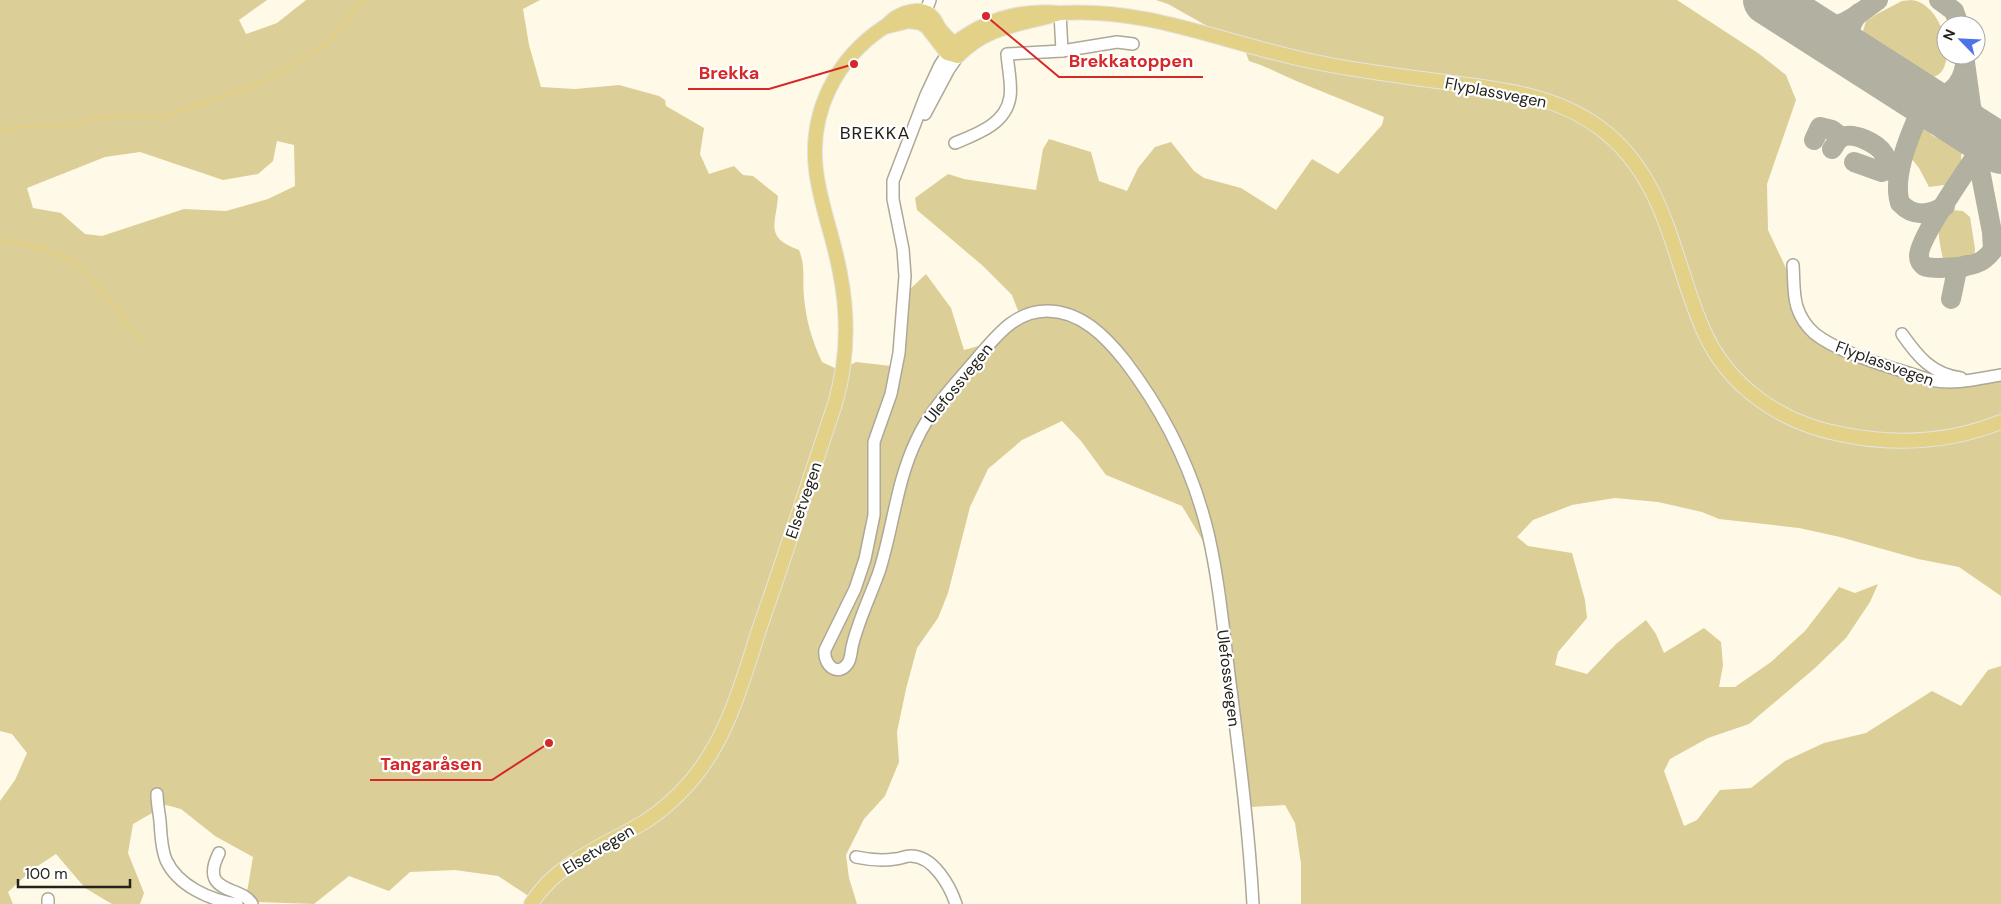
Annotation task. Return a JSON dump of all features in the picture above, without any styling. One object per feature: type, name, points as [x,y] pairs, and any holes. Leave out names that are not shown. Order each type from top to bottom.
[{"type":"main road","name":"Elsetvegen","points":[[531,904],[547,883],[565,867],[648,820],[674,799],[705,763],[727,719],[836,404],[844,367],[847,340],[845,307],[840,272],[816,170],[814,150],[817,125],[828,92],[840,70],[862,43],[894,19],[908,12],[913,10],[926,12]]},
{"type":"main road","points":[[926,12],[934,19],[953,51]]},
{"type":"main road","name":"Flyplassvegen","points":[[953,51],[1011,24],[1060,14],[1106,14],[1152,19],[1313,62],[1367,72],[1509,91],[1539,98],[1564,107],[1589,121],[1622,148],[1638,168],[1660,208],[1675,247],[1697,316],[1708,341],[1733,377],[1763,403],[1780,414],[1810,426],[1840,435],[1877,440],[1913,441],[1936,439],[1971,432],[2001,422]]},
{"type":"street","points":[[1060,14],[1062,51]]},
{"type":"street","points":[[955,143],[991,126],[1005,111],[1011,96],[1007,54],[1062,51],[1117,42],[1133,44]]},
{"type":"street","name":"Ulefossvegen","points":[[953,51],[926,95],[897,168],[892,189],[892,199],[904,259],[902,328],[895,379],[874,442],[875,496],[872,526],[860,576],[825,650],[825,660],[828,665],[836,669],[843,668],[849,661],[857,629],[879,571],[901,481],[912,449],[938,404],[996,336],[1019,317],[1050,310],[1068,314],[1086,322],[1111,344],[1134,372],[1155,404],[1187,468],[1204,517],[1219,597],[1240,757],[1254,904]]},
{"type":"street","name":"Flyplassvegen","points":[[1793,265],[1797,306],[1803,320],[1823,340],[1844,350],[1930,380],[1944,383],[2001,375]]},
{"type":"street","name":"Flyplassvegen","points":[[1902,334],[1914,352],[1935,370],[1952,377],[1972,380]]},
{"type":"street","points":[[157,794],[162,849],[169,866],[194,889],[216,900],[236,904]]},
{"type":"street","points":[[219,854],[214,866],[215,877],[223,886],[247,898],[252,904]]},
{"type":"street","points":[[856,857],[882,861],[909,856],[920,858],[930,864],[945,880],[956,904]]},
{"type":"shaded area","points":[[0,0],[267,0],[239,20],[246,34],[277,23],[306,0],[540,0],[523,9],[529,45],[541,87],[575,89],[619,85],[659,96],[665,100],[666,106],[704,128],[700,154],[709,174],[734,166],[743,175],[753,176],[778,196],[775,222],[776,235],[788,245],[799,250],[803,268],[805,306],[812,338],[822,362],[839,370],[856,362],[891,366],[907,292],[926,274],[951,308],[964,350],[986,344],[1020,316],[1012,295],[983,266],[917,210],[915,198],[948,174],[964,179],[1036,190],[1043,149],[1049,139],[1091,152],[1099,181],[1127,191],[1138,168],[1155,147],[1171,142],[1194,171],[1204,178],[1241,188],[1276,210],[1312,159],[1338,174],[1382,125],[1384,117],[1249,61],[1244,48],[1168,4],[1156,0],[1677,0],[1758,53],[1786,75],[1796,100],[1767,184],[1768,230],[1793,283],[1793,305],[1835,349],[1941,380],[2001,374],[2001,596],[1959,567],[1918,559],[1840,537],[1799,528],[1719,519],[1702,512],[1658,502],[1615,498],[1572,505],[1533,520],[1517,537],[1528,546],[1572,553],[1585,600],[1587,618],[1558,652],[1555,665],[1587,674],[1616,644],[1646,620],[1656,634],[1664,653],[1704,628],[1721,642],[1723,665],[1719,687],[1735,687],[1771,662],[1805,631],[1839,587],[1855,593],[1878,584],[1870,602],[1846,638],[1815,668],[1749,724],[1708,738],[1670,759],[1664,771],[1684,826],[1697,820],[1720,790],[1751,788],[1785,761],[1824,743],[1866,733],[1932,691],[1961,706],[1988,670],[2001,666],[2001,904],[1301,904],[1301,864],[1295,823],[1285,805],[1251,807],[1240,796],[1214,583],[1203,541],[1182,506],[1106,475],[1081,441],[1062,421],[1022,440],[988,469],[970,507],[948,593],[938,618],[917,648],[897,732],[899,762],[885,796],[864,819],[846,855],[849,878],[857,904],[537,904],[498,876],[455,870],[410,872],[389,891],[349,876],[314,904],[257,902],[247,892],[253,857],[215,836],[181,809],[166,805],[133,824],[128,853],[144,893],[140,904],[112,904],[85,888],[56,854],[33,869],[8,892],[13,904],[0,904],[0,801],[15,780],[27,753],[12,734],[0,731]],"holes":[[[277,141],[294,145],[295,186],[268,199],[226,211],[184,209],[102,236],[85,234],[61,213],[33,208],[27,188],[105,157],[140,152],[223,180],[258,174],[273,161]]]},
{"type":"shaded area","points":[[1911,0],[1924,5],[1936,18],[1936,65],[1944,65],[1942,71],[1932,77],[1918,75],[1869,44],[1863,31],[1866,21],[1902,1]]},
{"type":"shaded area","points":[[1925,126],[1925,129],[1933,136],[1962,149],[1960,170],[1952,184],[1929,187],[1919,168],[1911,158],[1918,133]]},
{"type":"shaded area","points":[[1951,210],[1963,211],[1970,217],[1975,249],[1974,258],[1951,261],[1943,259],[1939,239],[1939,225],[1945,214]]},
{"type":"waterway","points":[[0,133],[10,128],[77,124],[105,116],[163,117],[260,83],[327,44],[356,8],[365,0]]},
{"type":"waterway","points":[[0,241],[6,240],[44,249],[75,262],[123,315],[128,328],[141,341]]},
{"type":"taxiway","points":[[1801,21],[1824,27],[1834,26],[1851,19],[1878,0]]},
{"type":"taxiway","points":[[1939,0],[1954,11],[1955,15]]},
{"type":"taxiway","points":[[1859,13],[1849,33],[1852,45],[1865,62]]},
{"type":"taxiway","points":[[1965,65],[1971,106],[1980,144],[1978,153]]},
{"type":"taxiway","points":[[1945,206],[1922,214],[1905,208],[1900,203],[1898,179],[1905,151],[1925,101],[1940,97],[1952,90],[1957,85],[1965,65]]},
{"type":"taxiway","points":[[1814,140],[1820,127],[1832,130],[1841,137]]},
{"type":"taxiway","points":[[1832,149],[1842,137],[1859,137],[1871,142],[1881,150],[1886,160],[1887,170],[1882,172],[1854,162]]},
{"type":"taxiway","points":[[1978,153],[1988,147],[1999,148]]},
{"type":"taxiway","points":[[1978,153],[1992,232],[1993,250],[1980,262],[1972,264],[1943,268],[1924,266],[1920,262],[1919,256],[1926,236],[1978,153]]},
{"type":"taxiway","points":[[1951,299],[1957,270],[1967,265]]},
{"type":"runway","points":[[1768,0],[2001,149]]},
{"type":"place","name":"Brekkatoppen","points":[[986,16]]},
{"type":"place","name":"Brekka","points":[[854,64]]},
{"type":"place","name":"Tangaråsen","points":[[549,743]]},
{"type":"district","name":"BREKKA","points":[[875,133]]}]
